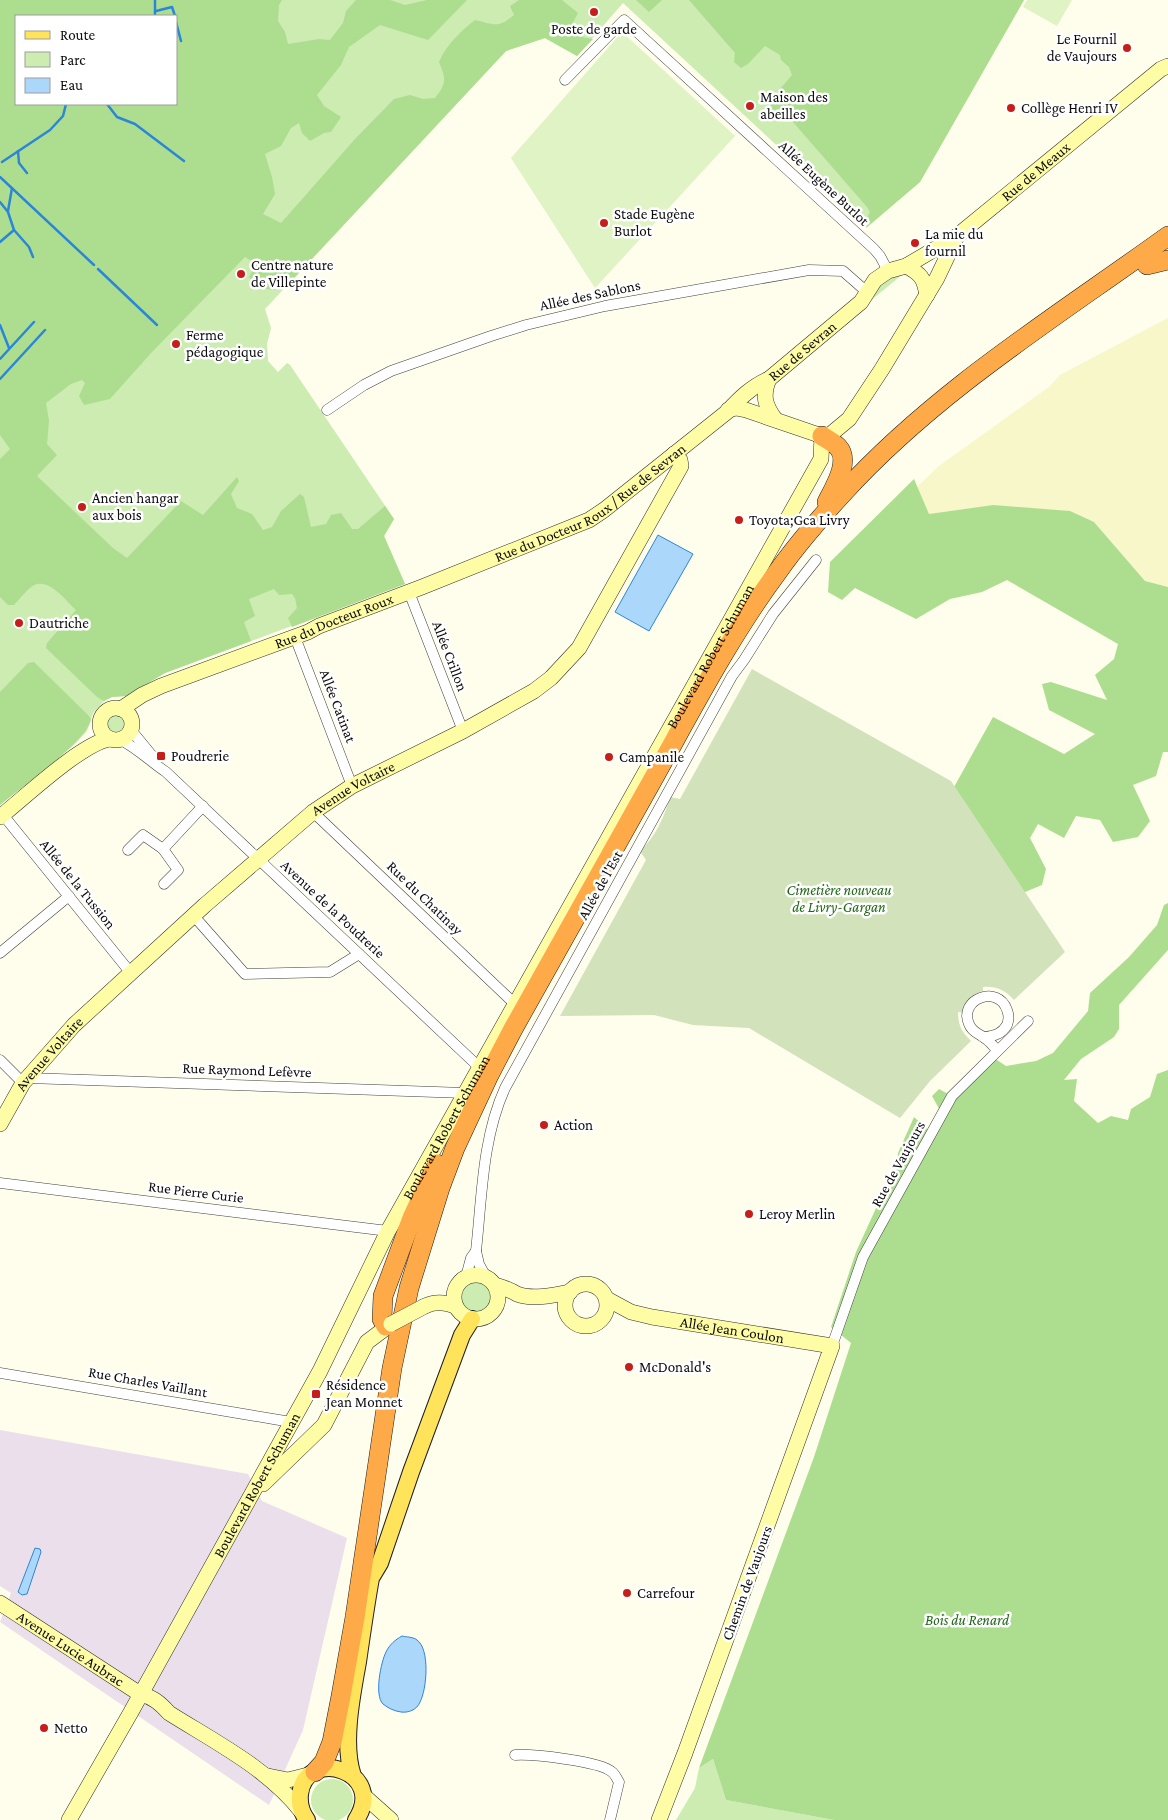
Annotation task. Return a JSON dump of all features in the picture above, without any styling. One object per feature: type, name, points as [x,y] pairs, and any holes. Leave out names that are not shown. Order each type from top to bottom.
[{"type":"highway","points":[[1117,273],[1136,251],[1168,223]]},
{"type":"highway","points":[[388,1325],[382,1319],[383,1296],[412,1218],[469,1101],[518,1020],[711,676],[750,611],[780,568],[844,492],[925,413],[1038,328],[1168,236]]},
{"type":"highway","points":[[371,1578],[403,1361],[419,1285],[449,1191],[478,1120],[498,1079],[719,681],[770,597],[814,542],[894,457],[958,402],[1168,249]]},
{"type":"highway","points":[[1146,265],[1168,260]]},
{"type":"highway","points":[[804,540],[811,521],[826,503],[835,486],[841,468],[843,456],[838,447],[822,436]]},
{"type":"highway","points":[[313,1773],[324,1762],[332,1742],[343,1688],[392,1368],[409,1288],[469,1101]]},
{"type":"main road","points":[[353,1776],[349,1764],[348,1748],[352,1697],[371,1578],[380,1563],[411,1472],[464,1331],[472,1319]]},
{"type":"main road","points":[[304,1816],[299,1801],[300,1791],[305,1782],[313,1773],[325,1768],[335,1768],[344,1770],[360,1784],[364,1795],[361,1813],[356,1820]]},
{"type":"street","name":"Allée Eugène Burlot","points":[[565,80],[624,20],[874,249],[888,271]]},
{"type":"street","name":"Rue de Meaux","points":[[906,266],[957,236],[1166,65]]},
{"type":"street","points":[[728,410],[736,408],[746,410],[822,436],[831,434],[849,419],[882,369],[927,295],[957,236]]},
{"type":"street","name":"Rue de Sevran","points":[[694,438],[734,403],[760,382],[769,379],[861,302],[875,280],[888,271],[906,266]]},
{"type":"street","points":[[906,266],[922,277],[927,295]]},
{"type":"street","name":"Allée des Sablons","points":[[327,410],[364,385],[391,370],[491,336],[605,306],[809,270],[842,271],[868,293]]},
{"type":"street","points":[[769,379],[764,395],[766,406],[775,419]]},
{"type":"street","name":"Boulevard Robert Schuman","points":[[68,1820],[320,1371],[388,1231],[469,1101],[480,1068],[821,459],[822,436]]},
{"type":"street","name":"Rue du Docteur Roux / Rue de Sevran","points":[[483,563],[589,520],[694,438]]},
{"type":"street","name":"Avenue Voltaire","points":[[0,1124],[26,1080],[74,1024],[193,915],[313,812],[352,786],[463,731],[534,691],[552,678],[579,648],[681,466],[680,460],[674,454]]},
{"type":"street","name":"Allée de l'Est","points":[[490,1281],[479,1264],[476,1251],[487,1146],[496,1107],[732,676],[773,614],[816,560]]},
{"type":"street","name":"Rue du Docteur Roux","points":[[1,816],[73,758],[123,728],[144,703],[185,678],[483,563]]},
{"type":"street","name":"Allée Crillon","points":[[409,592],[463,731]]},
{"type":"street","name":"Allée Catinat","points":[[295,637],[352,786]]},
{"type":"street","name":"Rue du Docteur Roux","points":[[73,758],[100,726],[100,720],[104,713],[113,708],[123,728]]},
{"type":"street","points":[[100,726],[101,732],[123,728]]},
{"type":"street","name":"Avenue de la Poudrerie","points":[[123,728],[257,859],[480,1068]]},
{"type":"street","points":[[163,849],[203,806]]},
{"type":"street","name":"Rue du Chatinay","points":[[313,812],[516,1005]]},
{"type":"street","name":"Allée de la Tussion","points":[[1,816],[130,972]]},
{"type":"street","points":[[128,850],[143,835],[163,849],[178,870],[164,884]]},
{"type":"street","points":[[0,952],[68,896]]},
{"type":"street","points":[[193,915],[245,974],[330,972],[359,954]]},
{"type":"street","points":[[984,1037],[995,1036],[1008,1023],[1009,1013],[1006,1005],[993,996],[983,996],[973,1001],[968,1009],[967,1017],[969,1026],[997,1050]]},
{"type":"street","name":"Rue de Vaujours","points":[[832,1346],[863,1257],[952,1096],[1025,1023],[1009,1013]]},
{"type":"street","points":[[0,1060],[26,1080]]},
{"type":"street","name":"Rue Raymond Lefèvre","points":[[26,1080],[469,1101]]},
{"type":"street","name":"Rue Pierre Curie","points":[[0,1183],[388,1231]]},
{"type":"street","name":"Allée de l'Est","points":[[461,1281],[476,1251]]},
{"type":"street","points":[[367,1342],[388,1325],[429,1304],[461,1281],[475,1275],[518,1294],[548,1297],[570,1292]]},
{"type":"street","points":[[461,1281],[453,1295],[455,1306],[460,1313],[472,1319],[487,1317],[497,1304],[498,1294],[490,1281]]},
{"type":"street","points":[[589,1284],[600,1288],[607,1299],[607,1311],[604,1317],[592,1326],[581,1326],[572,1320],[566,1309],[565,1301],[570,1292],[577,1286],[589,1284]]},
{"type":"street","points":[[497,1304],[518,1294]]},
{"type":"street","points":[[252,1494],[324,1425],[367,1342],[378,1305],[383,1296]]},
{"type":"street","points":[[548,1297],[566,1309]]},
{"type":"street","name":"Allée Jean Coulon","points":[[607,1299],[631,1312],[832,1346]]},
{"type":"street","points":[[429,1304],[445,1302],[455,1306]]},
{"type":"street","name":"Allée Jean Coulon","points":[[604,1317],[631,1312]]},
{"type":"street","name":"Chemin de Vaujours","points":[[659,1820],[832,1346]]},
{"type":"street","name":"Rue Charles Vaillant","points":[[0,1373],[288,1427]]},
{"type":"street","points":[[288,1427],[296,1440],[310,1440]]},
{"type":"street","name":"Avenue Lucie Aubrac","points":[[0,1603],[140,1694],[145,1705],[155,1711],[168,1713],[268,1776],[292,1800],[304,1816]]},
{"type":"street","points":[[515,1755],[529,1754],[600,1765],[612,1772],[619,1782],[610,1820]]},
{"type":"street","name":"Avenue Lucie Aubrac","points":[[268,1776],[288,1780],[313,1773]]},
{"type":"street","points":[[364,1795],[391,1820]]},
{"type":"shaded area","points":[[0,1430],[248,1474],[262,1501],[347,1538],[303,1730],[269,1805],[0,1622],[11,1593],[0,1586]]},
{"type":"green space","points":[[0,0],[1024,0],[920,182],[866,228],[623,3],[577,56],[545,38],[506,51],[265,309],[271,328],[267,344],[268,361],[278,372],[287,363],[290,365],[394,519],[384,536],[405,584],[165,673],[126,696],[112,697],[104,701],[93,713],[87,731],[75,744],[0,805]]},
{"type":"green space","points":[[0,0],[282,0],[279,5],[278,21],[285,32],[288,44],[319,39],[330,40],[343,23],[346,11],[356,0],[390,0],[405,5],[427,0],[467,0],[428,40],[380,25],[349,47],[341,65],[317,95],[324,106],[341,117],[331,132],[324,133],[310,141],[302,133],[299,123],[291,128],[281,146],[265,154],[275,194],[263,214],[281,223],[355,139],[394,99],[410,95],[423,99],[435,98],[442,88],[444,81],[439,62],[442,56],[454,39],[475,20],[499,24],[514,15],[510,6],[519,0],[562,0],[578,13],[569,30],[576,36],[593,39],[577,56],[545,38],[506,51],[284,289],[272,290],[255,287],[249,277],[256,264],[245,257],[152,352],[110,399],[84,405],[79,396],[85,383],[82,380],[71,384],[46,403],[49,421],[47,444],[57,455],[37,476],[113,548],[127,558],[181,501],[203,515],[237,477],[239,481],[231,494],[237,508],[252,514],[263,530],[272,527],[281,511],[300,494],[304,497],[311,527],[326,524],[331,515],[341,513],[352,529],[358,529],[385,506],[394,519],[384,536],[405,584],[292,627],[288,618],[297,608],[295,598],[292,594],[279,595],[274,589],[249,599],[255,616],[244,622],[251,641],[165,673],[126,696],[112,697],[104,701],[97,697],[46,648],[47,643],[76,610],[63,596],[52,587],[40,584],[31,587],[14,605],[8,605],[0,597],[0,459],[10,449],[0,435]]},
{"type":"green space","points":[[636,0],[662,0],[649,12]]},
{"type":"green space","points":[[689,0],[1024,0],[920,182],[866,228],[863,225],[870,212],[867,207],[786,114],[780,111],[772,111],[770,103],[792,75],[789,67],[781,60],[780,55],[765,46],[748,64],[741,68],[734,62],[735,53]]},
{"type":"green space","points":[[1027,0],[1072,0],[1057,26],[1023,7]]},
{"type":"green space","name":"Stade Eugène Burlot","points":[[622,32],[735,136],[595,288],[511,158]]},
{"type":"green space","points":[[903,274],[864,306],[880,279]]},
{"type":"green space","points":[[1168,318],[1168,587],[1145,581],[1094,522],[993,505],[929,514],[917,487],[939,466],[1049,387],[1060,375]]},
{"type":"green space","points":[[914,479],[929,514],[993,505],[1070,511],[1094,522],[1145,581],[1168,587],[1168,752],[1163,752],[1156,776],[1133,785],[1150,821],[1138,837],[1113,842],[1100,820],[1076,816],[1064,838],[1038,824],[1030,838],[1046,869],[1042,885],[1013,897],[939,814],[993,717],[1064,754],[1095,734],[1049,710],[1042,684],[1051,682],[1107,700],[1095,675],[1114,659],[1118,644],[1007,580],[982,592],[950,599],[916,619],[855,588],[842,600],[828,592],[830,562]]},
{"type":"green space","points":[[34,662],[91,719],[87,728],[66,752],[0,805],[0,692],[28,663]]},
{"type":"green space","name":"Cimetière nouveau de Livry-Gargan","points":[[752,669],[951,781],[1065,952],[1014,1000],[1000,989],[988,987],[983,987],[983,991],[975,994],[970,999],[964,1013],[958,1012],[961,1028],[971,1041],[930,1081],[900,1118],[749,1028],[693,1025],[654,1015],[560,1016],[646,860],[640,851],[659,826],[670,797],[680,799]]},
{"type":"green space","points":[[115,715],[121,718],[124,724],[121,730],[115,733],[109,730],[106,724],[109,718]]},
{"type":"green space","name":"Bois du Renard","points":[[1168,903],[1168,950],[1119,1005],[1119,1029],[1114,1037],[1081,1059],[1064,1080],[1077,1079],[1074,1101],[1098,1123],[1111,1116],[1128,1120],[1131,1109],[1150,1097],[1157,1074],[1168,1070],[1168,1820],[834,1820],[726,1800],[713,1759],[699,1768],[814,1457],[851,1343],[831,1327],[856,1252],[877,1206],[896,1173],[898,1153],[914,1117],[932,1133],[942,1114],[932,1096],[939,1089],[952,1096],[991,1056],[1006,1066],[1036,1061],[1053,1053],[1088,1011],[1090,993],[1129,957],[1157,925],[1164,905]]},
{"type":"green space","points":[[477,1281],[483,1282],[488,1286],[492,1291],[492,1303],[488,1308],[483,1312],[477,1313],[471,1312],[466,1308],[462,1303],[461,1297],[462,1291],[466,1286],[471,1282]]},
{"type":"green space","points":[[713,1759],[726,1800],[834,1820],[676,1820],[695,1788],[699,1768]]},
{"type":"green space","points":[[328,1779],[336,1779],[347,1785],[353,1800],[347,1815],[336,1821],[328,1821],[317,1815],[311,1804],[311,1796],[317,1785]]},
{"type":"water","points":[[658,535],[693,554],[649,631],[615,612]]},
{"type":"water","points":[[35,1548],[40,1549],[41,1552],[27,1594],[22,1595],[18,1592]]},
{"type":"water","points":[[402,1636],[416,1639],[421,1645],[426,1660],[426,1679],[419,1705],[409,1711],[398,1712],[383,1704],[380,1700],[379,1686],[380,1670],[386,1652],[393,1642]]},
{"type":"waterway","points":[[155,0],[155,15]]},
{"type":"waterway","points":[[156,11],[172,7],[175,15]]},
{"type":"waterway","points":[[178,30],[181,41]]},
{"type":"waterway","points":[[2,162],[50,130],[63,116],[66,105]]},
{"type":"waterway","points":[[108,105],[117,117],[135,124],[184,161]]},
{"type":"waterway","points":[[18,151],[19,163],[27,173]]},
{"type":"waterway","points":[[0,177],[94,265]]},
{"type":"waterway","points":[[8,211],[12,188]]},
{"type":"waterway","points":[[0,202],[8,212],[14,230],[29,247],[33,257]]},
{"type":"waterway","points":[[0,242],[14,230]]},
{"type":"waterway","points":[[98,269],[157,325]]},
{"type":"waterway","points":[[0,359],[34,322]]},
{"type":"waterway","points":[[0,325],[9,348]]},
{"type":"waterway","points":[[0,379],[45,330]]},
{"type":"place","name":"Poste de garde","points":[[594,12]]},
{"type":"place","name":"Le Fournil de Vaujours","points":[[1127,48]]},
{"type":"place","name":"Maison des abeilles","points":[[750,106]]},
{"type":"place","name":"Collège Henri IV","points":[[1011,108]]},
{"type":"place","name":"Stade Eugène Burlot","points":[[604,223]]},
{"type":"place","name":"La mie du fournil","points":[[915,243]]},
{"type":"place","name":"Centre nature de Villepinte","points":[[241,274]]},
{"type":"place","name":"Ferme pédagogique","points":[[176,344]]},
{"type":"place","name":"Ancien hangar aux bois","points":[[82,507]]},
{"type":"place","name":"Toyota;Gca Livry","points":[[739,520]]},
{"type":"place","name":"Dautriche","points":[[19,623]]},
{"type":"place","name":"Poudrerie","points":[[161,756]]},
{"type":"place","name":"Campanile","points":[[609,757]]},
{"type":"place","name":"Action","points":[[544,1125]]},
{"type":"place","name":"Leroy Merlin","points":[[749,1214]]},
{"type":"place","name":"McDonald's","points":[[629,1367]]},
{"type":"place","name":"Résidence Jean Monnet","points":[[316,1394]]},
{"type":"place","name":"Carrefour","points":[[627,1593]]},
{"type":"place","name":"Netto","points":[[44,1728]]}]
